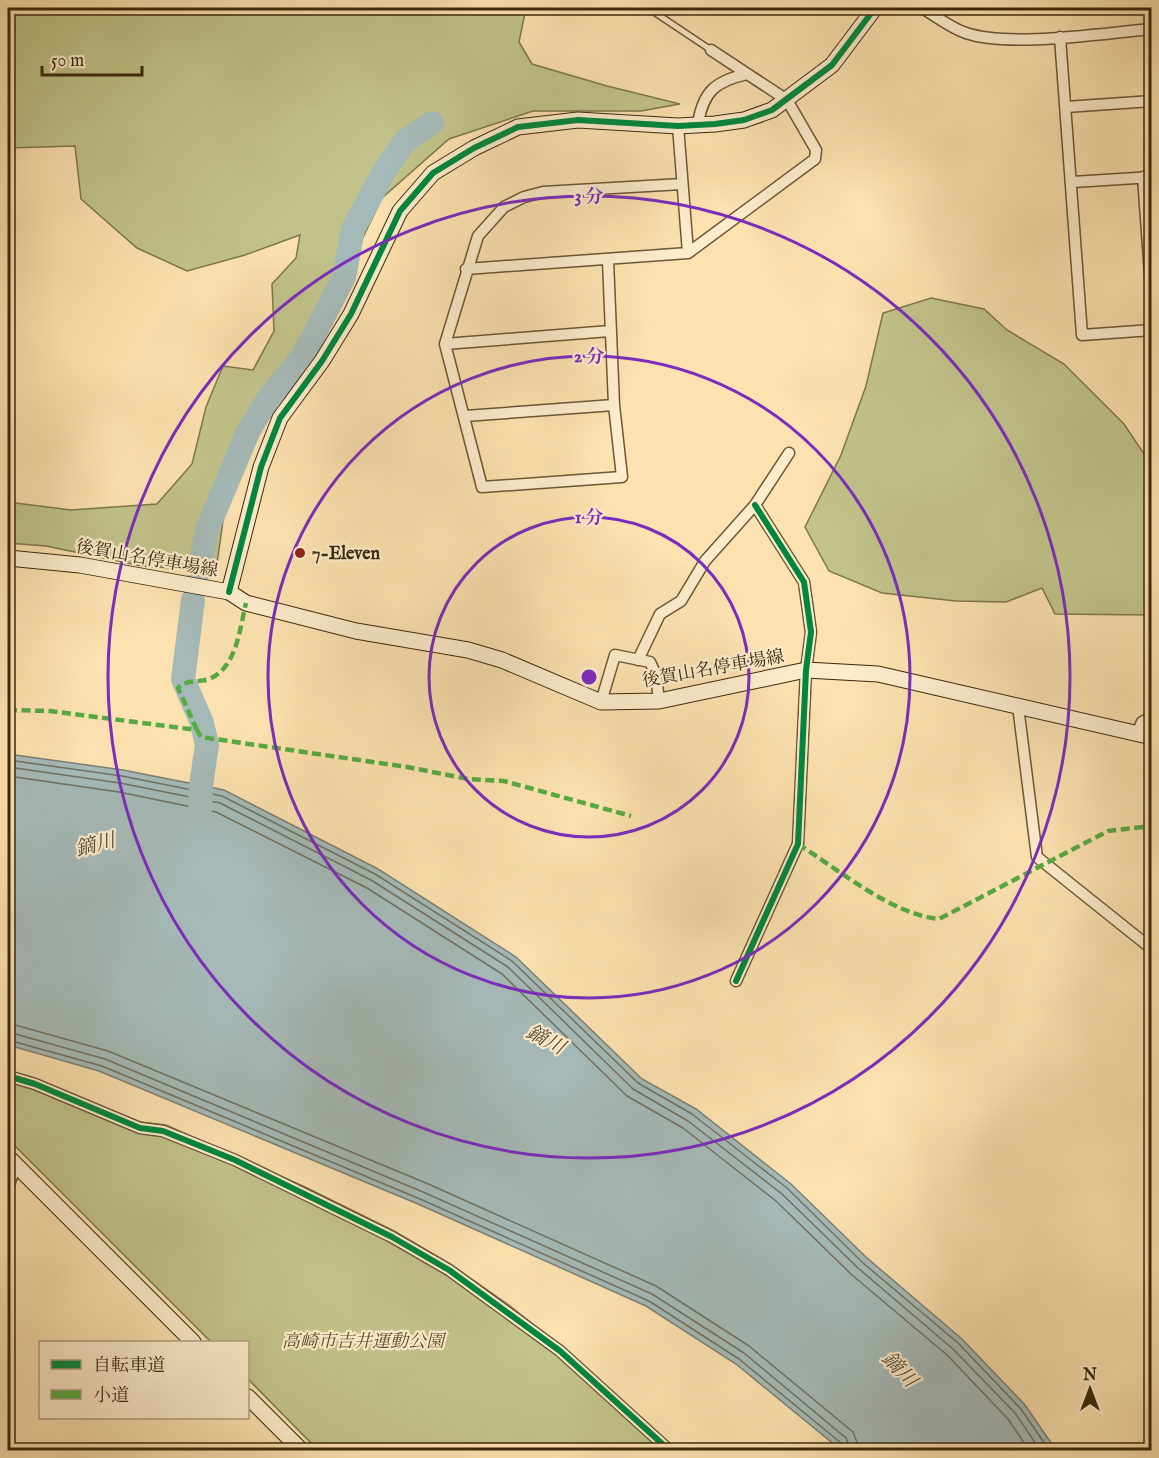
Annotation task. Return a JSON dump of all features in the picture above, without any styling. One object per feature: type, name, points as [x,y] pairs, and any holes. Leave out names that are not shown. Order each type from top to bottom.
[{"type":"street","points":[[229,592],[261,467],[280,418],[322,361],[351,314],[400,211],[433,173],[474,148],[518,127],[578,120],[678,126],[744,120],[772,110],[832,65],[875,8]]},
{"type":"street","points":[[929,9],[965,33],[987,39],[1060,37],[1152,29]]},
{"type":"street","points":[[1060,37],[1073,182],[1082,335],[1152,330]]},
{"type":"street","points":[[466,269],[608,261],[688,253],[814,159],[816,150],[787,100],[711,50]]},
{"type":"street","points":[[698,124],[701,107],[712,88],[724,79],[747,74]]},
{"type":"street","points":[[1066,107],[1152,101]]},
{"type":"street","points":[[678,126],[688,253]]},
{"type":"street","points":[[1073,182],[1147,177],[1152,302]]},
{"type":"street","points":[[608,261],[614,405],[622,477],[482,487],[445,344],[466,269],[478,236],[486,224],[504,207],[524,197],[543,192],[682,184]]},
{"type":"street","points":[[445,344],[610,331]]},
{"type":"street","points":[[465,416],[614,405]]},
{"type":"street","points":[[638,660],[660,614],[681,601],[705,561],[755,505],[789,453]]},
{"type":"street","points":[[736,981],[798,844],[806,670],[811,632],[804,582],[755,505]]},
{"type":"street","name":"後賀山名停車場線","points":[[8,558],[80,566],[229,592],[246,603],[356,631],[468,650],[490,656],[601,702],[659,701],[806,670],[878,674],[1144,735]]},
{"type":"street","points":[[601,702],[615,655],[650,662],[656,675],[659,701]]},
{"type":"street","points":[[1018,706],[1037,857],[1042,864],[1152,948]]},
{"type":"street","points":[[1144,735],[1142,722],[1152,717]]},
{"type":"street","points":[[8,1076],[35,1084],[140,1128],[163,1131],[236,1160],[392,1237],[449,1270],[560,1351],[669,1450]]},
{"type":"street","points":[[8,1188],[12,1161]]},
{"type":"street","points":[[12,1161],[192,1341]]},
{"type":"street","points":[[249,1398],[301,1450]]},
{"type":"lane","points":[[648,8],[711,50]]},
{"type":"green space","points":[[8,8],[526,8],[519,42],[532,64],[680,104],[641,111],[533,111],[449,139],[382,198],[353,258],[312,316],[226,499],[216,571],[142,566],[46,546],[8,543],[8,502],[71,510],[157,504],[192,464],[206,407],[223,366],[253,370],[274,331],[272,284],[296,258],[300,235],[245,255],[187,271],[137,248],[81,199],[75,146],[8,148]]},
{"type":"green space","points":[[931,298],[984,309],[1007,330],[1064,364],[1124,424],[1146,457],[1151,460],[1151,615],[1055,614],[1042,588],[1006,602],[956,601],[882,593],[829,571],[805,527],[841,455],[866,386],[883,313]]},
{"type":"green space","name":"高崎市吉井運動公園","points":[[8,1072],[140,1122],[166,1125],[305,1187],[394,1231],[453,1266],[506,1303],[563,1348],[675,1450],[318,1450],[249,1380],[249,1341],[210,1341],[8,1139]]},
{"type":"water","name":"鏑川","points":[[8,754],[123,770],[224,790],[378,869],[516,957],[642,1079],[696,1109],[791,1184],[867,1258],[962,1339],[1025,1405],[1056,1450],[841,1450],[736,1364],[646,1306],[418,1204],[99,1071],[8,1045]]},
{"type":"waterway","points":[[199,572],[207,530],[249,430],[268,399],[303,356],[344,277],[353,229],[385,170],[405,141],[432,123]]},
{"type":"waterway","points":[[193,600],[183,679],[202,723],[207,745],[201,785],[200,817]]},
{"type":"marked path","points":[[197,730],[178,688],[188,682],[209,679],[226,666],[236,646],[246,603]]},
{"type":"marked path","points":[[8,710],[50,711],[197,730],[201,737],[407,767],[468,779],[504,781],[631,816]]},
{"type":"marked path","points":[[798,844],[884,900],[902,909],[939,919],[1108,831],[1152,826]]},
{"type":"cycle path","points":[[229,592],[261,467],[280,418],[322,361],[351,314],[400,211],[433,173],[474,148],[518,127],[578,120],[678,126],[715,124],[744,120],[772,110],[832,65],[875,8]]},
{"type":"cycle path","points":[[736,981],[798,844],[806,670],[811,632],[804,582],[755,505]]},
{"type":"cycle path","points":[[8,1076],[35,1084],[140,1128],[163,1131],[235,1160],[392,1237],[449,1270],[560,1351],[669,1450]]},
{"type":"place","name":"7-Eleven","points":[[300,553]]}]
